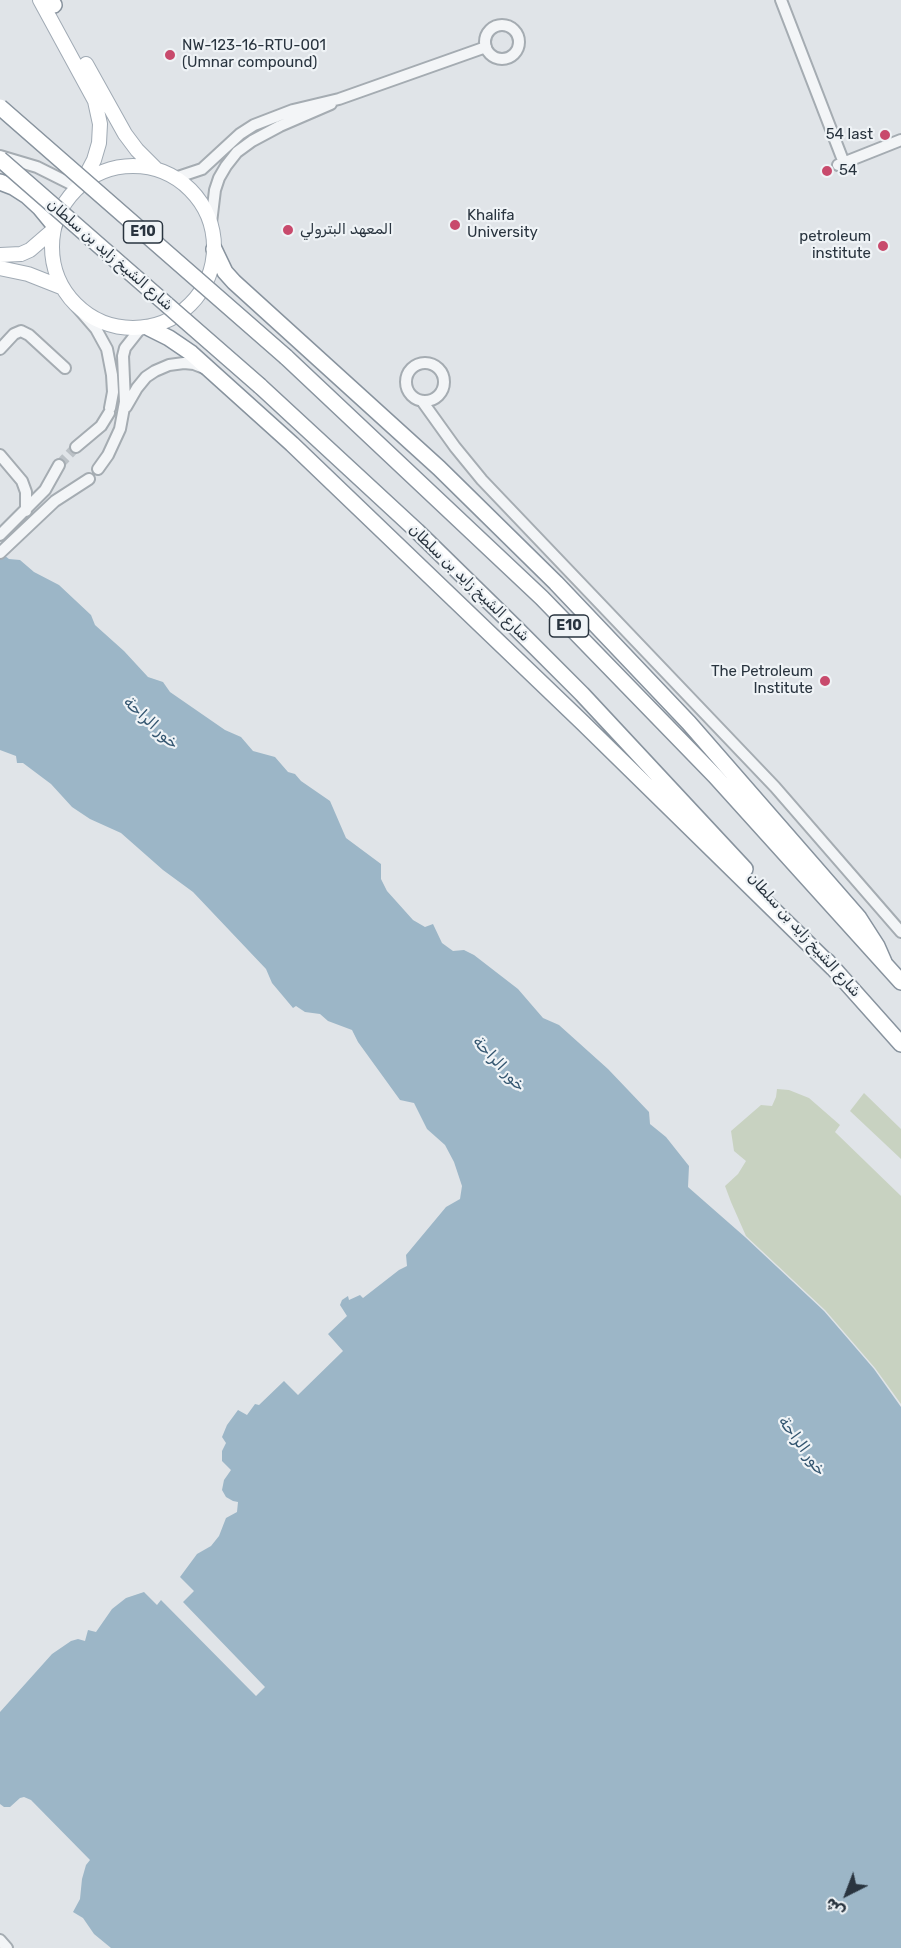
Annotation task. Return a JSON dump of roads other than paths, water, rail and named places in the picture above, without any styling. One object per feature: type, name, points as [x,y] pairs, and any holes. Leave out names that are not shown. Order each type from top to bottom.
[{"type":"highway","name":"E10","points":[[0,107],[286,357],[542,598],[715,776],[901,982]]},
{"type":"highway","name":"شارع الشيخ زايد بن سلطان","points":[[0,157],[260,386],[417,531],[574,687],[796,923],[901,1044]]},
{"type":"highway","points":[[0,182],[27,196],[40,208],[53,228]]},
{"type":"highway","points":[[214,249],[225,272],[234,282],[447,476],[556,583],[689,723],[859,918],[877,946],[884,962]]},
{"type":"highway","points":[[144,328],[183,347],[385,531],[833,968]]},
{"type":"main road","points":[[49,1],[125,134],[156,169]]},
{"type":"main road","points":[[49,1],[94,100],[100,124],[99,142],[94,160],[80,185],[63,204],[53,228],[51,250],[54,269],[61,287],[77,307],[95,320],[117,327],[144,328],[166,322],[182,313],[206,285],[212,267],[214,249],[211,223],[196,197],[176,178],[156,169],[137,166],[117,167],[99,173],[80,185]]},
{"type":"main road","points":[[0,255],[21,254],[30,250],[53,228]]},
{"type":"main road","points":[[0,268],[28,274],[61,287]]},
{"type":"street","points":[[781,0],[828,127],[828,136],[841,164],[901,140]]},
{"type":"street","points":[[176,178],[202,169],[240,134],[254,125],[292,110],[339,99],[486,47]]},
{"type":"street","points":[[211,223],[215,190],[219,178],[237,152],[280,126],[319,111],[339,99]]},
{"type":"street","points":[[0,157],[37,167],[80,185]]},
{"type":"street","points":[[76,447],[101,426],[110,410],[113,392],[107,349],[96,329],[77,307]]},
{"type":"street","points":[[98,469],[115,442],[124,410],[123,356],[125,348],[144,328]]},
{"type":"street","points":[[0,349],[14,334],[21,331],[29,335],[65,368]]},
{"type":"street","points":[[446,434],[437,411],[436,398],[444,387],[442,374],[434,365],[419,363],[410,370],[405,384],[413,397],[422,401],[446,434],[482,480],[775,787],[901,932]]},
{"type":"street","points":[[124,410],[146,377],[169,365],[194,364],[207,369],[224,382]]},
{"type":"street","points":[[422,401],[436,398]]},
{"type":"street","points":[[0,455],[22,481],[26,492],[26,511]]},
{"type":"street","points":[[0,536],[45,490],[59,465]]},
{"type":"street","points":[[0,554],[55,501],[89,479]]},
{"type":"street","points":[[0,1940],[7,1948]]},
{"type":"water","name":"خور الراحة","points":[[0,552],[9,559],[20,560],[34,572],[59,585],[91,615],[95,625],[148,677],[163,682],[170,692],[225,730],[241,737],[253,751],[275,757],[288,772],[295,774],[301,781],[330,801],[346,838],[381,864],[381,879],[387,891],[413,920],[425,927],[433,924],[442,943],[453,951],[464,950],[474,955],[518,989],[543,1018],[559,1025],[608,1069],[649,1112],[650,1124],[666,1137],[689,1166],[688,1187],[824,1311],[874,1369],[901,1407],[901,1948],[111,1948],[94,1934],[83,1918],[73,1912],[80,1899],[82,1879],[90,1860],[31,1800],[20,1798],[10,1807],[0,1804],[0,1712],[52,1654],[71,1641],[78,1639],[85,1641],[88,1630],[96,1632],[112,1609],[126,1598],[144,1592],[157,1605],[161,1600],[256,1696],[265,1687],[183,1602],[194,1591],[180,1577],[197,1554],[211,1546],[219,1536],[226,1518],[237,1512],[238,1502],[226,1497],[222,1490],[224,1480],[231,1470],[222,1461],[222,1451],[226,1443],[222,1437],[227,1425],[238,1410],[247,1415],[255,1404],[259,1405],[284,1381],[298,1395],[343,1351],[328,1334],[347,1316],[340,1305],[342,1300],[348,1296],[349,1300],[360,1295],[363,1298],[407,1266],[406,1255],[446,1207],[460,1199],[462,1186],[454,1162],[445,1145],[427,1129],[414,1103],[400,1100],[358,1042],[352,1030],[328,1021],[320,1014],[305,1012],[296,1006],[293,1008],[272,983],[266,969],[193,892],[163,870],[121,833],[90,819],[72,807],[51,784],[23,763],[17,763],[16,756],[0,750]]},
{"type":"tunnel","points":[[59,465],[76,447]]},
{"type":"place","name":"NW-123-16-RTU-001 (Umnar compound)","points":[[170,55]]},
{"type":"place","name":"54 last","points":[[885,135]]},
{"type":"place","name":"54","points":[[827,171]]},
{"type":"place","name":"Khalifa University","points":[[455,225]]},
{"type":"place","name":"المعهد البترولي","points":[[288,230]]},
{"type":"place","name":"petroleum institute","points":[[883,246]]},
{"type":"place","name":"The Petroleum Institute","points":[[825,681]]}]
